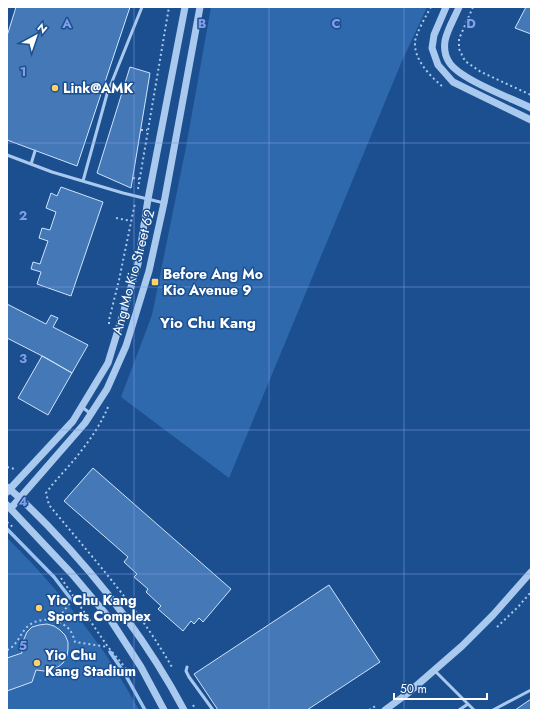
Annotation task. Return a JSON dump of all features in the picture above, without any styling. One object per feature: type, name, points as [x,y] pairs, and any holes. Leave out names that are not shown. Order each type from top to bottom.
[{"type":"street","name":"Ang Mo Kio Street 62","points":[[8,490],[72,421],[108,363],[138,264],[148,199],[185,7]]},
{"type":"street","name":"Ang Mo Kio Street 62","points":[[9,507],[20,498],[77,435],[107,389],[126,346],[149,271],[164,203],[200,7]]},
{"type":"street","points":[[446,7],[434,35],[432,48],[438,65],[453,82],[531,120]]},
{"type":"street","points":[[459,7],[445,40],[445,51],[448,62],[456,71],[468,78],[531,108]]},
{"type":"street","points":[[8,490],[20,498],[66,545],[109,596],[169,682],[184,710]]},
{"type":"street","points":[[9,507],[72,574],[110,619],[141,667],[164,710]]},
{"type":"street","points":[[387,709],[462,646],[494,615],[531,572]]},
{"type":"lane","points":[[83,181],[107,94],[142,7]]},
{"type":"lane","points":[[31,164],[35,151]]},
{"type":"lane","points":[[7,155],[52,172],[164,203]]},
{"type":"lane","points":[[82,407],[91,414]]},
{"type":"lane","points":[[188,667],[186,671],[188,677],[213,710]]},
{"type":"lane","points":[[434,670],[474,710]]},
{"type":"lane","points":[[493,710],[531,690]]},
{"type":"lane","points":[[459,710],[468,704]]},
{"type":"path","points":[[109,326],[109,320],[119,280],[136,196],[169,7]]},
{"type":"path","points":[[473,7],[459,39],[459,49],[465,61],[481,72],[531,95]]},
{"type":"path","points":[[141,130],[147,130]]},
{"type":"path","points":[[132,178],[139,179]]},
{"type":"path","points":[[116,218],[131,221]]},
{"type":"path","points":[[110,402],[102,423],[78,455],[54,481],[46,494],[49,505],[109,576],[159,644],[174,670]]},
{"type":"path","points":[[7,467],[12,469],[20,469]]},
{"type":"path","points":[[7,522],[16,530]]},
{"type":"path","points":[[57,573],[108,647],[136,680]]},
{"type":"path","points":[[56,621],[74,598]]},
{"type":"path","points":[[7,650],[13,648],[28,626],[36,621],[49,619],[56,621],[70,630],[75,642],[108,647]]},
{"type":"path","points":[[192,703],[196,710]]},
{"type":"shaded area","points":[[211,7],[427,7],[402,61],[229,478],[121,397],[152,315],[186,147]]},
{"type":"shaded area","name":"Yio Chu Kang Sports Complex","points":[[7,538],[46,579],[82,622],[109,659],[139,710],[7,710]]},
{"type":"building","name":"Link@AMK","points":[[16,7],[130,7],[77,166],[7,140],[7,36]]},
{"type":"building","points":[[526,7],[531,7],[531,34],[515,28]]},
{"type":"building","name":"Link@AMK","points":[[130,67],[150,73],[131,188],[97,173]]},
{"type":"building","points":[[61,187],[103,202],[71,296],[37,284],[41,272],[31,269],[33,262],[40,264],[48,241],[39,238],[42,228],[50,230],[56,212],[46,208],[51,193],[57,196]]},
{"type":"building","points":[[7,304],[46,324],[51,315],[58,318],[53,327],[88,345],[72,373],[7,338]]},
{"type":"building","points":[[42,356],[72,373],[48,415],[18,398]]},
{"type":"building","points":[[93,468],[231,589],[203,622],[199,618],[194,624],[191,621],[183,631],[158,609],[161,606],[146,592],[148,589],[134,577],[137,574],[124,562],[128,557],[64,501]]},
{"type":"building","points":[[329,585],[380,662],[307,710],[218,710],[194,674]]},
{"type":"building","points":[[47,624],[60,630],[65,635],[68,642],[67,656],[63,663],[51,670],[36,670],[32,682],[7,691],[7,658],[22,653],[21,646],[27,632],[32,627]]},
{"type":"building","points":[[531,699],[531,710],[515,710]]},
{"type":"waterway","points":[[7,529],[54,577],[70,598]]},
{"type":"waterway","points":[[110,652],[125,674],[145,710]]},
{"type":"place","name":"Link@AMK","points":[[55,88]]},
{"type":"place","name":"Before Ang Mo Kio Avenue 9","points":[[155,282]]},
{"type":"place","name":"Yio Chu Kang Sports Complex","points":[[39,608]]},
{"type":"place","name":"Yio Chu Kang Stadium","points":[[37,663]]},
{"type":"district","name":"Yio Chu Kang","points":[[208,323]]}]
